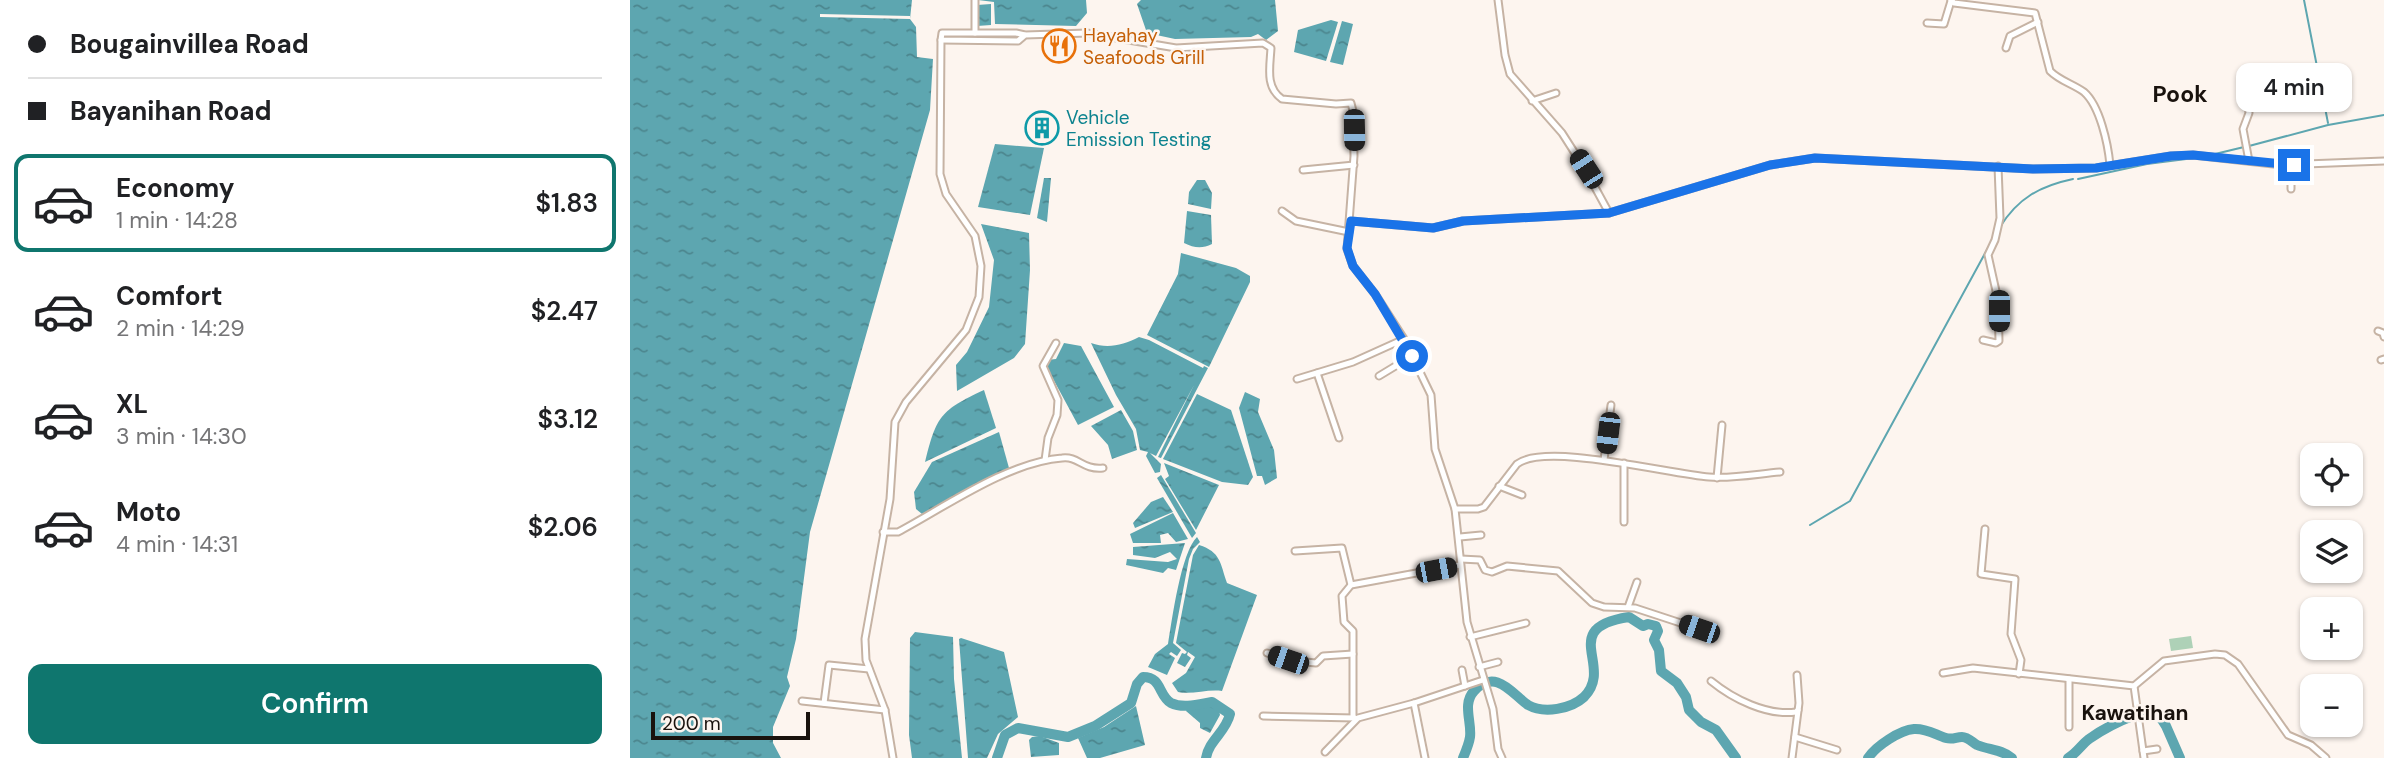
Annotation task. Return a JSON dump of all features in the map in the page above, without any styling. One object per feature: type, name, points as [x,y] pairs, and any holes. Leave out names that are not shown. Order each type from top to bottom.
[{"type":"street","points":[[975,0],[975,33]]},
{"type":"street","points":[[1498,0],[1510,74],[1562,134],[1586,169],[1609,213]]},
{"type":"street","points":[[1927,23],[1944,24],[1951,0],[1990,9],[2035,13],[2050,71],[2081,91],[2095,106],[2108,144],[2110,165]]},
{"type":"street","points":[[2006,48],[2007,40],[2013,33],[2038,22]]},
{"type":"street","points":[[893,758],[885,710],[866,660],[866,628],[892,476],[895,422],[906,402],[966,330],[979,297],[981,266],[975,236],[946,194],[940,174],[942,33],[1087,33],[1176,48],[1263,43],[1271,48],[1269,80],[1276,95],[1282,99],[1351,103],[1354,165],[1347,248],[1353,266],[1404,339],[1431,395],[1435,449],[1455,509],[1460,537],[1460,562],[1471,637],[1493,709],[1498,749],[1502,758]]},
{"type":"street","points":[[941,40],[1018,41],[1025,35]]},
{"type":"street","points":[[2246,79],[2249,113],[2244,129],[2249,161]]},
{"type":"street","points":[[1532,101],[1556,93]]},
{"type":"street","points":[[1351,221],[1433,228],[1463,221],[1609,213],[1770,165],[1815,158],[2074,169],[2193,155],[2282,165],[2384,162]]},
{"type":"street","points":[[2291,189],[2291,178],[2303,173],[2304,163]]},
{"type":"street","points":[[1303,170],[1354,165]]},
{"type":"street","points":[[1983,341],[1999,341],[1998,300],[1989,255],[2000,218],[1998,166]]},
{"type":"street","points":[[1282,211],[1296,221],[1349,232]]},
{"type":"street","points":[[2378,331],[2383,333],[2384,337]]},
{"type":"street","points":[[1297,379],[1353,362],[1404,339]]},
{"type":"street","points":[[1045,460],[1048,438],[1057,415],[1058,400],[1043,366],[1056,343]]},
{"type":"street","points":[[1379,376],[1412,356]]},
{"type":"street","points":[[1317,373],[1339,438]]},
{"type":"street","points":[[1604,460],[1611,405]]},
{"type":"street","points":[[1717,478],[1722,425]]},
{"type":"street","points":[[1455,509],[1484,507],[1523,459],[1539,456],[1604,460],[1717,478],[1780,472]]},
{"type":"street","points":[[883,532],[898,532],[999,476],[1045,460],[1062,457],[1076,459],[1090,469],[1102,468]]},
{"type":"street","points":[[1624,463],[1625,523]]},
{"type":"street","points":[[1499,486],[1522,495]]},
{"type":"street","points":[[1985,529],[1981,574],[2015,579],[2011,634],[2021,660],[2019,674]]},
{"type":"street","points":[[1460,537],[1481,535]]},
{"type":"street","points":[[1295,551],[1342,548],[1351,585]]},
{"type":"street","points":[[1325,752],[1355,718],[1353,629],[1344,622],[1342,596],[1351,585],[1479,560],[1488,571],[1507,566],[1558,571],[1592,603],[1604,607],[1628,607],[1661,615],[1699,629]]},
{"type":"street","points":[[1628,607],[1637,582]]},
{"type":"street","points":[[1471,637],[1526,623]]},
{"type":"street","points":[[1267,653],[1288,660],[1316,663],[1323,656],[1353,654]]},
{"type":"street","points":[[1943,673],[1973,668],[2134,686],[2164,660],[2225,655],[2238,664],[2288,735],[2311,746],[2326,758]]},
{"type":"street","points":[[1479,667],[1498,662]]},
{"type":"street","points":[[824,703],[829,665],[869,669]]},
{"type":"street","points":[[1462,670],[1465,686]]},
{"type":"street","points":[[1792,758],[1798,710],[1797,675]]},
{"type":"street","points":[[2068,679],[2069,727]]},
{"type":"street","points":[[1264,716],[1355,718],[1483,681]]},
{"type":"street","points":[[1711,681],[1724,692],[1744,701],[1781,713],[1798,710]]},
{"type":"street","points":[[2134,686],[2144,754],[2157,749]]},
{"type":"street","points":[[802,701],[885,710]]},
{"type":"street","points":[[1414,703],[1425,758]]},
{"type":"street","points":[[1795,737],[1837,750]]},
{"type":"green space","points":[[2191,636],[2193,648],[2171,651],[2169,639]]},
{"type":"water","points":[[630,0],[912,0],[910,19],[916,27],[917,57],[933,59],[930,110],[810,532],[796,639],[787,677],[790,686],[773,727],[773,743],[781,758],[630,758]]},
{"type":"water","points":[[978,0],[1086,0],[1087,13],[1076,26],[995,24],[994,2]]},
{"type":"water","points":[[1141,0],[1275,0],[1278,31],[1266,40],[1258,34],[1251,37],[1175,39],[1147,33],[1137,4]]},
{"type":"water","points":[[991,4],[991,25],[977,26],[977,5]]},
{"type":"water","points":[[1331,20],[1338,22],[1326,61],[1294,52],[1298,30]]},
{"type":"water","points":[[1342,21],[1353,24],[1343,65],[1330,62]]},
{"type":"water","points":[[995,144],[1044,148],[1030,215],[978,207]]},
{"type":"water","points":[[1044,178],[1051,178],[1047,222],[1037,218]]},
{"type":"water","points":[[1197,180],[1205,180],[1212,193],[1211,209],[1188,204],[1189,192]]},
{"type":"water","points":[[1187,211],[1211,215],[1212,244],[1198,247],[1184,243]]},
{"type":"water","points":[[981,224],[1029,233],[1030,270],[1025,344],[1014,358],[957,391],[956,365],[967,352],[989,307],[994,260]]},
{"type":"water","points":[[1181,253],[1236,268],[1250,276],[1250,282],[1209,367],[1147,335],[1178,274]]},
{"type":"water","points":[[1139,337],[1208,368],[1161,458],[1158,457],[1194,385],[1156,456],[1150,453],[1161,464],[1160,472],[1155,473],[1146,456],[1148,452],[1140,450],[1136,429],[1091,343],[1115,345]]},
{"type":"water","points":[[1064,343],[1081,346],[1114,407],[1078,425],[1045,364],[1047,360],[1056,359]]},
{"type":"water","points":[[984,390],[996,428],[925,462],[933,434],[942,416],[958,403]]},
{"type":"water","points":[[1245,392],[1260,399],[1258,412],[1274,450],[1277,478],[1265,485],[1262,476],[1257,476],[1239,408]]},
{"type":"water","points":[[1197,394],[1231,410],[1253,477],[1248,485],[1222,482],[1163,459]]},
{"type":"water","points":[[1121,410],[1133,431],[1137,450],[1112,459],[1108,445],[1091,426]]},
{"type":"water","points":[[999,432],[1009,468],[922,514],[916,509],[914,492],[932,462]]},
{"type":"water","points":[[1164,463],[1219,485],[1196,530],[1165,479],[1169,476]]},
{"type":"water","points":[[1161,475],[1196,533],[1192,538],[1157,478]]},
{"type":"water","points":[[1163,497],[1173,512],[1135,528],[1133,523],[1151,502]]},
{"type":"water","points":[[1173,513],[1188,539],[1176,542],[1168,533],[1160,535],[1161,543],[1133,543],[1130,534]]},
{"type":"water","points":[[1197,537],[1200,542],[1189,559],[1173,643],[1181,650],[1177,656],[1171,652],[1169,654],[1175,658],[1167,675],[1148,667],[1155,654],[1168,644],[1182,571],[1191,545]]},
{"type":"water","points":[[1185,543],[1176,570],[1168,568],[1163,573],[1126,565],[1127,559],[1168,562],[1177,559],[1170,552],[1155,558],[1133,555],[1133,547]]},
{"type":"water","points":[[1199,545],[1216,555],[1227,583],[1257,595],[1222,691],[1183,693],[1178,692],[1172,683],[1186,673],[1195,657],[1188,652],[1187,655],[1191,658],[1185,667],[1177,663],[1182,653],[1187,652],[1176,643],[1193,555]]},
{"type":"water","points":[[915,632],[953,637],[954,679],[962,758],[912,758],[909,735],[910,638]]},
{"type":"water","points":[[961,638],[1004,652],[1018,717],[998,734],[987,758],[968,758]]},
{"type":"water","points":[[1211,705],[1219,710],[1220,715],[1210,733],[1200,728],[1200,723],[1186,711]]},
{"type":"water","points":[[1136,706],[1145,745],[1100,758],[1087,758],[1078,738],[1104,727]]},
{"type":"water","points":[[1040,736],[1059,743],[1059,755],[1031,757],[1029,740]]},
{"type":"pier","points":[[820,14],[910,16],[910,19],[820,17]]},
{"type":"waterway","points":[[2304,0],[2328,123]]},
{"type":"waterway","points":[[2249,146],[2328,125],[2384,115]]},
{"type":"waterway","points":[[2215,154],[2244,147]]},
{"type":"waterway","points":[[2078,179],[2147,164],[2194,158]]},
{"type":"waterway","points":[[2000,227],[2014,208],[2031,195],[2050,185],[2073,179]]},
{"type":"waterway","points":[[1810,525],[1850,501],[1989,246]]},
{"type":"waterway","points":[[1463,758],[1470,737],[1470,696],[1482,684],[1497,682],[1504,685],[1534,708],[1549,710],[1572,705],[1584,697],[1592,685],[1594,673],[1591,639],[1596,630],[1608,622],[1629,617],[1643,626],[1656,626],[1658,631],[1654,640],[1659,650],[1661,671],[1677,683],[1686,697],[1689,710],[1701,722],[1716,730],[1736,758]]},
{"type":"waterway","points":[[997,758],[1005,735],[1018,728],[1068,737],[1095,726],[1131,703],[1137,684],[1143,677],[1154,680],[1171,703],[1186,706],[1212,702],[1230,714],[1225,726],[1210,746],[1206,758]]},
{"type":"waterway","points":[[2140,714],[2159,715],[2180,758]]},
{"type":"waterway","points":[[2068,758],[2094,735],[2135,715]]},
{"type":"waterway","points":[[1868,758],[1895,735],[1918,729],[1948,739],[1966,738],[2012,758]]},
{"type":"place","name":"Hayahay Seafoods Grill","points":[[1059,46]]},
{"type":"place","name":"Vehicle Emission Testing","points":[[1042,128]]},
{"type":"district","name":"Pook","points":[[2180,94]]},
{"type":"district","name":"Kawatihan","points":[[2135,713]]},
{"type":"route","points":[[1412,356],[1375,294],[1353,266],[1347,248],[1351,221],[1433,228],[1463,221],[1609,213],[1770,165],[1815,158],[1849,158],[1928,165],[2074,169],[2193,155],[2294,165]]}]
